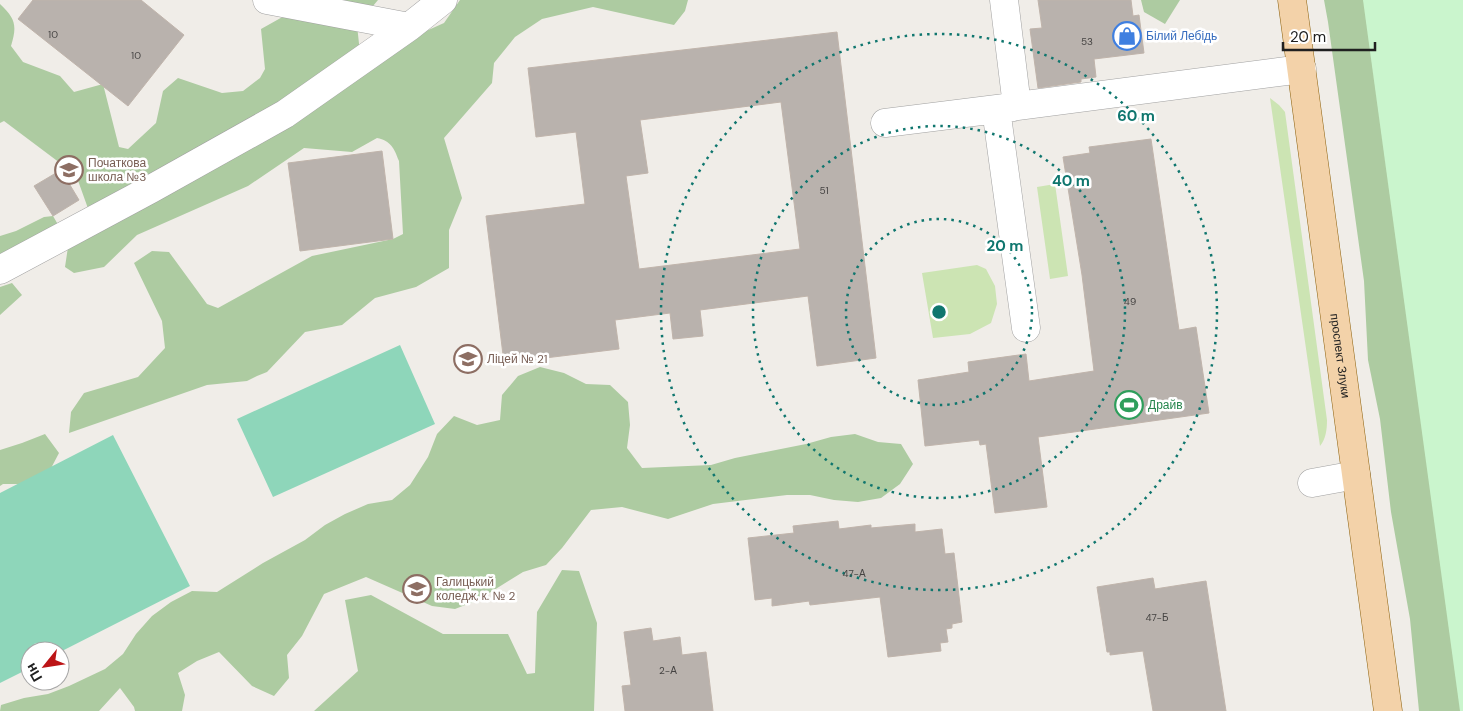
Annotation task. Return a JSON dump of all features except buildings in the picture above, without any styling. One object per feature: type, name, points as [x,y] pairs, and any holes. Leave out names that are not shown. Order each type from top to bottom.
[{"type":"main road","name":"проспект Злуки","points":[[1292,0],[1388,711]]},
{"type":"lane","points":[[267,0],[409,27]]},
{"type":"lane","points":[[0,270],[285,114],[409,27],[444,0]]},
{"type":"lane","points":[[1004,0],[1007,107],[1026,328]]},
{"type":"lane","points":[[885,123],[1302,69]]},
{"type":"lane","points":[[1312,483],[1356,475]]},
{"type":"green space","points":[[290,0],[378,0],[357,25],[360,53],[368,57],[444,23],[460,0],[688,0],[685,11],[674,25],[593,7],[542,19],[515,37],[494,63],[492,83],[444,138],[462,198],[449,230],[449,268],[416,287],[375,298],[342,325],[305,332],[267,372],[247,381],[207,385],[69,433],[71,412],[84,393],[138,377],[165,348],[162,321],[134,263],[152,251],[169,252],[207,304],[218,308],[312,256],[393,239],[403,234],[399,161],[391,146],[386,141],[377,138],[352,152],[304,148],[248,186],[137,235],[104,267],[74,273],[65,267],[68,247],[90,214],[76,175],[4,121],[0,123],[0,4],[14,23],[11,46],[23,62],[60,76],[74,92],[103,84],[119,147],[128,149],[156,123],[163,91],[178,78],[222,93],[243,91],[260,78],[265,69],[261,29],[286,15]]},
{"type":"green space","points":[[1141,0],[1180,0],[1165,24],[1144,12]]},
{"type":"green space","points":[[1324,0],[1433,0],[1463,275],[1463,711],[1419,711],[1410,619],[1391,512],[1380,419],[1368,360],[1364,281]]},
{"type":"green space","points":[[1363,0],[1463,0],[1463,711],[1460,711]]},
{"type":"green space","points":[[1270,98],[1285,112],[1327,420],[1326,434],[1320,446]]},
{"type":"green space","points":[[1055,184],[1068,276],[1050,279],[1037,187]]},
{"type":"green space","points":[[53,216],[60,228],[0,268],[0,236],[16,231],[44,217]]},
{"type":"green space","points":[[977,265],[986,269],[995,286],[997,304],[991,323],[970,334],[933,338],[922,273]]},
{"type":"green space","points":[[12,283],[22,295],[0,315],[0,287]]},
{"type":"green space","points":[[400,345],[435,424],[273,497],[237,419]]},
{"type":"green space","points":[[540,367],[564,373],[586,384],[610,385],[628,402],[630,425],[627,448],[642,468],[711,465],[831,437],[855,434],[878,442],[901,444],[913,464],[900,484],[881,498],[858,502],[810,495],[787,495],[713,504],[668,519],[622,507],[591,510],[562,548],[546,565],[523,572],[478,600],[455,609],[432,606],[366,577],[324,594],[302,636],[287,655],[289,678],[274,696],[252,686],[219,652],[197,661],[178,673],[185,695],[182,711],[135,711],[120,688],[99,711],[0,711],[1,705],[24,698],[56,691],[70,691],[70,686],[105,669],[123,654],[136,634],[152,616],[171,602],[192,591],[217,592],[345,514],[368,504],[392,500],[410,485],[428,457],[437,434],[454,416],[477,425],[500,420],[502,395],[518,376]]},
{"type":"green space","points":[[45,434],[59,453],[48,474],[26,484],[3,484],[0,486],[0,450]]},
{"type":"green space","points":[[113,435],[190,586],[70,647],[70,641],[20,641],[20,673],[0,683],[0,493]]},
{"type":"green space","points":[[562,570],[579,571],[597,623],[594,711],[314,711],[358,671],[345,600],[371,595],[443,634],[508,634],[527,674],[535,673],[537,612]]},
{"type":"place","name":"Білий Лебідь","points":[[1127,36]]},
{"type":"place","name":"Початкова школа №3","points":[[69,170]]},
{"type":"place","name":"Ліцей № 21","points":[[468,359]]},
{"type":"place","name":"Драйв","points":[[1129,405]]},
{"type":"place","name":"Галицький коледж, к. № 2","points":[[417,589]]}]
